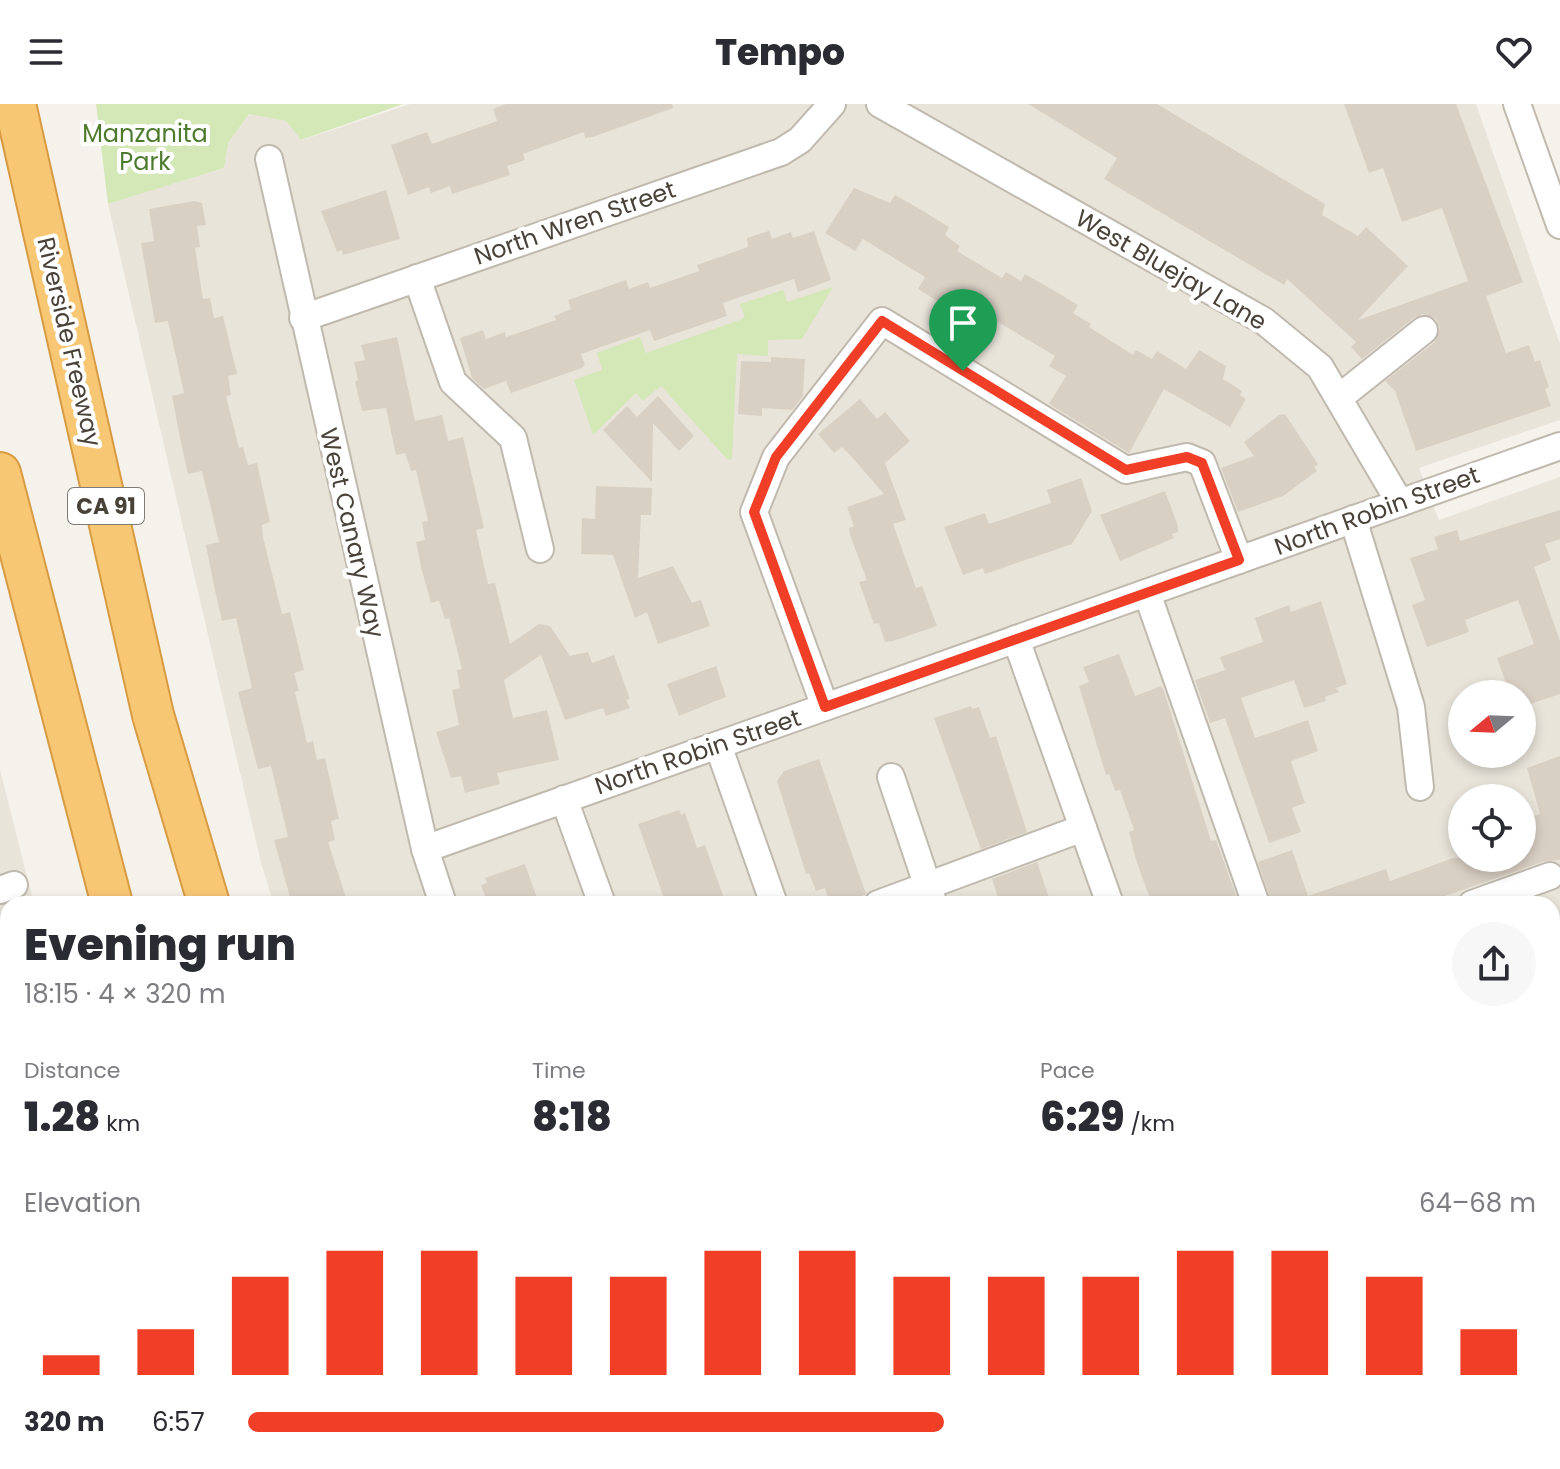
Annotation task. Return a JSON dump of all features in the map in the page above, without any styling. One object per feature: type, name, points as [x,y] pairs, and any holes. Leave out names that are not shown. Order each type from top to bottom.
[{"type":"highway","name":"Riverside Freeway","points":[[15,104],[153,715],[207,896]]},
{"type":"highway","points":[[0,473],[110,896]]},
{"type":"street","name":"North Wren Street","points":[[303,318],[781,152],[800,140],[832,104]]},
{"type":"street","name":"West Bluejay Lane","points":[[880,104],[1264,321],[1320,367],[1400,503]]},
{"type":"street","points":[[1517,104],[1560,225]]},
{"type":"street","name":"West Canary Way","points":[[269,159],[425,849],[440,896]]},
{"type":"street","points":[[417,278],[453,382],[513,438],[540,549]]},
{"type":"street","points":[[825,707],[754,512],[776,457],[882,321],[1126,470],[1187,457],[1202,463],[1239,560]]},
{"type":"street","points":[[1340,397],[1424,330]]},
{"type":"street","name":"North Robin Street","points":[[425,849],[1560,446]]},
{"type":"street","points":[[1353,519],[1411,707],[1420,787]]},
{"type":"street","points":[[1147,593],[1253,896]]},
{"type":"street","points":[[1016,639],[1107,896]]},
{"type":"street","points":[[718,745],[771,896]]},
{"type":"street","points":[[891,777],[930,896],[1083,828]]},
{"type":"street","points":[[564,799],[599,896]]},
{"type":"street","points":[[1494,896],[1550,876]]},
{"type":"shaded area","points":[[410,104],[1476,104],[1560,344],[1560,420],[1419,468],[1439,520],[1560,477],[1560,896],[271,896],[261,863],[108,204],[224,168],[228,143],[249,114],[286,121],[302,140]]},
{"type":"shaded area","points":[[0,770],[32,896],[0,896]]},
{"type":"green space","name":"Manzanita Park","points":[[96,104],[403,104],[301,140],[286,121],[249,114],[228,143],[224,168],[108,204]]},
{"type":"green space","points":[[833,287],[802,339],[768,340],[768,356],[737,354],[732,459],[728,460],[661,386],[643,401],[636,393],[593,435],[574,380],[602,370],[597,353],[640,337],[646,353],[745,318],[740,304],[783,290],[787,302]]},
{"type":"building","points":[[506,104],[672,104],[673,108],[593,137],[585,138],[584,132],[523,154],[525,160],[507,166],[510,175],[452,194],[450,186],[431,193],[429,187],[408,195],[391,145],[427,132],[432,144],[497,121],[493,109]]},
{"type":"building","points":[[1028,104],[1157,104],[1325,204],[1322,215],[1358,236],[1366,227],[1408,266],[1358,320],[1468,281],[1442,208],[1402,222],[1383,168],[1369,173],[1344,104],[1456,104],[1523,282],[1486,296],[1506,353],[1529,345],[1535,362],[1540,360],[1549,387],[1545,389],[1551,406],[1416,451],[1395,391],[1385,381],[1435,342],[1440,328],[1436,319],[1422,314],[1415,317],[1362,359],[1351,347],[1356,342],[1287,279],[1284,285],[1104,179],[1117,158]]},
{"type":"building","points":[[854,188],[890,203],[895,195],[918,208],[949,227],[945,235],[960,246],[957,251],[1002,278],[1006,272],[1021,281],[1025,274],[1058,293],[1078,305],[1073,313],[1091,324],[1089,327],[1133,355],[1136,350],[1152,359],[1157,351],[1186,369],[1199,350],[1226,366],[1223,379],[1242,391],[1240,395],[1246,399],[1230,427],[1164,389],[1129,453],[1049,404],[1066,376],[1049,366],[1055,356],[993,319],[986,330],[955,312],[918,289],[925,277],[863,239],[855,251],[825,233]]},
{"type":"building","points":[[386,190],[400,239],[343,255],[342,250],[337,252],[321,211]]},
{"type":"building","points":[[194,201],[202,203],[206,225],[197,226],[200,247],[195,248],[203,299],[210,298],[214,318],[223,316],[237,374],[228,376],[231,395],[226,396],[239,448],[243,447],[248,465],[257,463],[270,522],[262,525],[263,537],[282,614],[290,612],[304,670],[294,673],[299,691],[295,692],[307,743],[313,741],[317,760],[325,758],[339,819],[331,821],[335,840],[328,842],[345,896],[290,896],[274,840],[288,837],[271,766],[258,769],[238,692],[252,688],[236,618],[222,621],[214,586],[206,545],[219,542],[202,471],[188,474],[180,438],[172,396],[184,393],[168,321],[155,323],[141,243],[154,241],[149,209]]},
{"type":"building","points":[[769,231],[772,239],[791,232],[793,238],[814,231],[831,280],[798,292],[794,279],[723,303],[727,316],[654,341],[650,330],[581,354],[585,365],[582,368],[511,393],[506,381],[484,389],[472,378],[460,338],[483,330],[486,339],[505,332],[506,337],[556,320],[554,316],[571,309],[568,300],[626,280],[629,289],[648,282],[650,288],[699,271],[697,265],[748,247],[747,238]]},
{"type":"building","points":[[397,337],[415,421],[442,415],[448,441],[463,437],[484,528],[476,530],[488,584],[495,583],[510,644],[539,624],[550,626],[570,656],[588,652],[592,663],[614,655],[630,699],[626,700],[630,708],[606,716],[603,708],[565,720],[541,655],[504,680],[513,718],[547,710],[559,760],[497,773],[500,784],[465,793],[461,776],[451,778],[436,732],[459,725],[452,690],[460,688],[457,670],[462,669],[449,618],[445,619],[439,601],[431,603],[421,567],[416,542],[425,540],[422,522],[428,521],[416,470],[411,471],[405,453],[396,455],[386,408],[362,411],[355,382],[358,380],[354,362],[365,360],[361,345]]},
{"type":"building","points":[[771,357],[805,359],[803,396],[792,410],[762,408],[762,416],[738,414],[741,361],[771,362]]},
{"type":"building","points":[[658,396],[694,436],[679,451],[653,423],[652,482],[603,430],[627,406],[637,417]]},
{"type":"building","points":[[860,399],[877,419],[885,412],[910,441],[885,463],[906,520],[893,524],[916,588],[922,586],[937,626],[885,642],[879,623],[874,624],[859,582],[867,580],[850,535],[849,528],[854,526],[847,507],[884,494],[842,447],[834,453],[818,434]]},
{"type":"building","points":[[1285,414],[1318,464],[1314,467],[1317,471],[1283,496],[1238,512],[1221,468],[1254,456],[1244,442],[1279,415]]},
{"type":"building","points":[[1081,478],[1092,511],[1072,544],[985,574],[983,568],[963,575],[944,527],[985,513],[989,524],[1051,503],[1047,490]]},
{"type":"building","points":[[596,486],[652,488],[651,515],[641,515],[638,578],[673,566],[692,603],[701,600],[710,626],[658,644],[647,612],[635,618],[613,555],[581,554],[582,518],[595,519]]},
{"type":"building","points":[[1165,491],[1178,532],[1172,534],[1174,538],[1120,561],[1100,515]]},
{"type":"building","points":[[1560,510],[1560,539],[1545,544],[1551,560],[1534,567],[1560,641],[1560,694],[1536,702],[1536,680],[1505,680],[1497,658],[1534,644],[1518,600],[1465,620],[1469,632],[1427,647],[1412,605],[1425,600],[1410,558],[1438,549],[1434,537],[1457,530],[1460,541]]},
{"type":"building","points":[[1321,601],[1347,684],[1336,688],[1339,692],[1325,697],[1326,701],[1304,708],[1294,680],[1241,698],[1255,738],[1308,720],[1318,751],[1291,761],[1305,803],[1292,808],[1301,832],[1269,843],[1225,718],[1210,723],[1195,680],[1225,670],[1220,657],[1263,642],[1255,618],[1289,605],[1291,612]]},
{"type":"building","points":[[1119,654],[1135,696],[1161,686],[1211,841],[1216,840],[1236,896],[1149,896],[1129,832],[1134,830],[1120,790],[1115,791],[1109,774],[1106,775],[1079,686],[1089,682],[1083,667]]},
{"type":"building","points":[[716,666],[726,697],[679,716],[667,684]]},
{"type":"building","points":[[971,706],[972,709],[979,707],[990,738],[996,736],[1027,832],[981,849],[934,718]]},
{"type":"building","points":[[1560,756],[1560,860],[1536,864],[1536,815],[1540,814],[1536,784],[1532,784],[1527,768],[1536,768],[1536,765]]},
{"type":"building","points":[[819,759],[866,894],[828,896],[825,888],[816,891],[809,873],[806,874],[777,781],[784,771]]},
{"type":"building","points":[[679,810],[681,815],[685,813],[697,848],[705,845],[723,896],[663,896],[638,824]]},
{"type":"building","points":[[1292,850],[1308,896],[1269,896],[1258,862]]},
{"type":"building","points":[[1448,860],[1448,872],[1514,872],[1445,896],[1308,896],[1386,869],[1390,881]]},
{"type":"building","points":[[1037,862],[1048,896],[997,896],[992,879]]},
{"type":"building","points":[[525,864],[536,896],[485,896],[481,885],[487,883],[485,878]]},
{"type":"route","points":[[882,321],[963,371],[1126,470],[1187,457],[1202,463],[1239,560],[825,707],[754,512],[771,469],[776,457],[882,321]]}]
